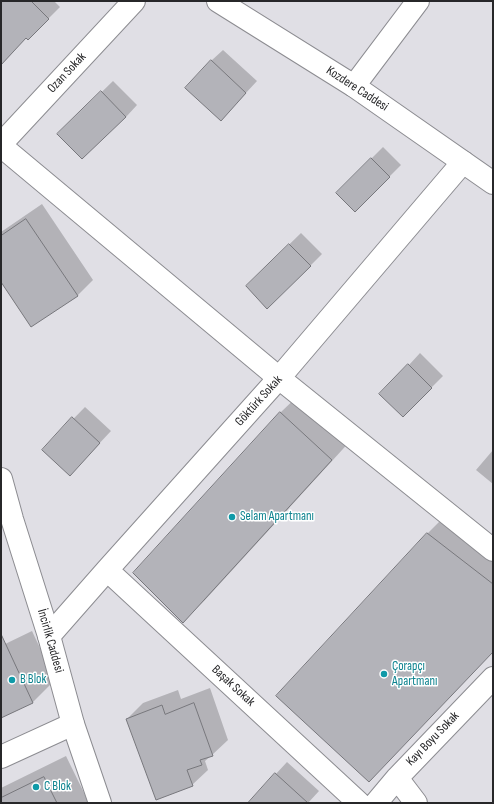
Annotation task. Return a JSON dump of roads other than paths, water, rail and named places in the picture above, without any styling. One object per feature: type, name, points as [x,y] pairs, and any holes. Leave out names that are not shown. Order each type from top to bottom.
[{"type":"street","name":"Ozan Sokak","points":[[1,145],[134,1]]},
{"type":"street","name":"Kozdere Caddesi","points":[[218,1],[354,86],[493,183]]},
{"type":"street","points":[[354,86],[418,1]]},
{"type":"street","points":[[1,145],[280,378],[493,550]]},
{"type":"street","name":"Göktürk Sokak","points":[[49,636],[280,378],[463,162]]},
{"type":"street","name":"İncirlik Caddesi","points":[[1,479],[6,522],[49,636],[73,724],[100,803]]},
{"type":"street","name":"Başak Sokak","points":[[107,570],[360,803]]},
{"type":"street","name":"Kayı Boyu Sokak","points":[[376,803],[396,778],[493,678]]},
{"type":"street","points":[[1,757],[73,724]]},
{"type":"street","points":[[396,778],[416,803]]},
{"type":"place","name":"Selam Apartmanı","points":[[232,517]]},
{"type":"place","name":"Çorapçı Apartmanı","points":[[384,674]]},
{"type":"place","name":"B Blok","points":[[12,680]]},
{"type":"place","name":"C Blok","points":[[36,787]]}]
